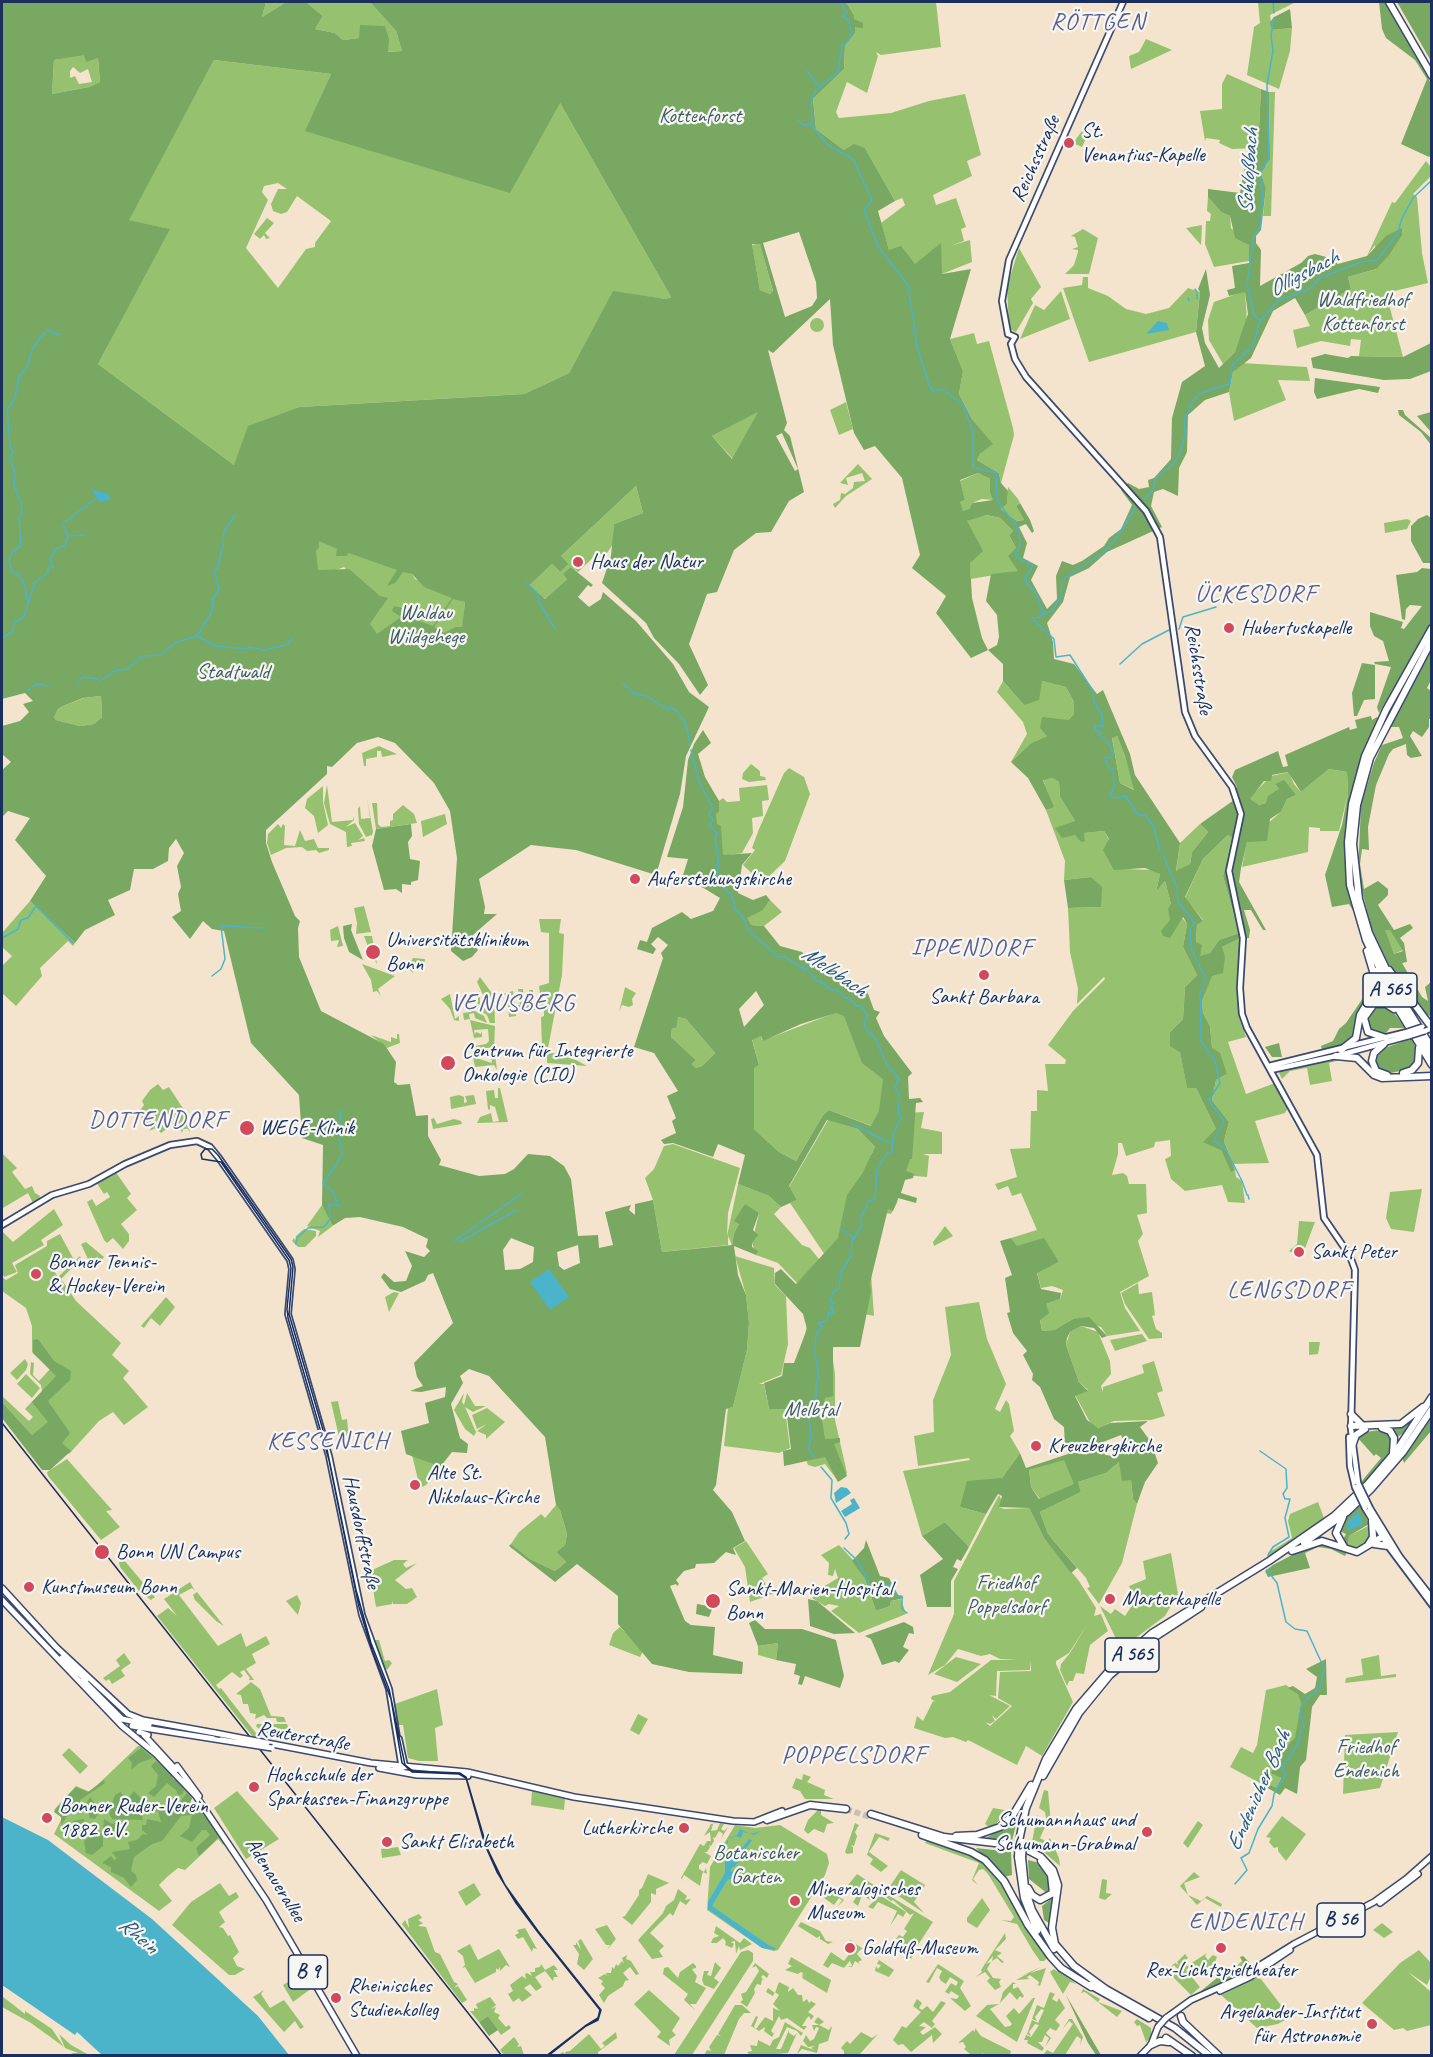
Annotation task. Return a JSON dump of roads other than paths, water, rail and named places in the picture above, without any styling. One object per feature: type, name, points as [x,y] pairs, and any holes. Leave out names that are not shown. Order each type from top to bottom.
[{"type":"highway","points":[[1389,2],[1431,76]]},
{"type":"highway","points":[[1394,2],[1431,67]]},
{"type":"highway","name":"A 565","points":[[1390,711],[1431,628]]},
{"type":"highway","name":"A 565","points":[[1431,640],[1382,725],[1357,780],[1349,822],[1349,869],[1358,919],[1389,988],[1431,1057]]},
{"type":"highway","name":"A 565","points":[[1382,725],[1363,781],[1353,843],[1359,899],[1378,955],[1431,1048]]},
{"type":"highway","points":[[1341,1050],[1356,1038],[1360,1015],[1373,996],[1375,984],[1358,919]]},
{"type":"highway","points":[[1378,955],[1429,1026]]},
{"type":"highway","points":[[1371,963],[1431,1065]]},
{"type":"highway","points":[[1399,1014],[1391,1007],[1380,1003],[1374,1004],[1366,1012],[1364,1022],[1366,1030],[1385,1041],[1374,1053],[1373,1065],[1379,1073],[1389,1075],[1407,1072],[1415,1067],[1420,1059],[1418,1044]]},
{"type":"highway","points":[[1336,1056],[1356,1058],[1374,1075],[1382,1078],[1431,1076]]},
{"type":"highway","points":[[1352,1446],[1356,1435],[1365,1428],[1401,1424],[1412,1419],[1431,1397]]},
{"type":"highway","name":"A 565","points":[[1038,1779],[1079,1713],[1122,1664],[1168,1628],[1269,1563],[1334,1516],[1406,1440],[1431,1397]]},
{"type":"highway","name":"A 565","points":[[1269,1563],[1292,1551],[1347,1512],[1403,1452],[1431,1408]]},
{"type":"highway","points":[[1351,1414],[1365,1428]]},
{"type":"highway","points":[[1351,1428],[1385,1429],[1392,1434],[1395,1445],[1386,1463]]},
{"type":"highway","points":[[1347,1512],[1340,1521],[1336,1533],[1348,1550]]},
{"type":"highway","points":[[1372,1521],[1372,1543]]},
{"type":"highway","points":[[1292,1551],[1322,1542],[1348,1550],[1363,1549],[1385,1536]]},
{"type":"highway","points":[[1372,1543],[1388,1546]]},
{"type":"highway","name":"A 565","points":[[1038,1779],[1046,1759],[1076,1709],[1125,1655],[1173,1619],[1261,1568]]},
{"type":"highway","points":[[923,1832],[971,1836],[991,1832],[1013,1815],[1038,1779]]},
{"type":"highway","points":[[1034,1787],[1021,1842],[1021,1887],[1033,1924],[1057,1959],[1091,1987]]},
{"type":"highway","points":[[767,1820],[810,1804],[847,1807],[831,1802],[809,1802],[782,1811]]},
{"type":"highway","points":[[1107,1990],[1074,1966],[1054,1940],[1052,1928],[1058,1885],[1053,1870],[1041,1857],[1020,1846],[956,1839],[923,1832],[871,1816],[971,1852],[992,1867],[1041,1945],[1060,1968],[1168,2028],[1204,2055]]},
{"type":"highway","points":[[939,1841],[1002,1847],[1027,1852],[1041,1861],[1048,1870],[1053,1881],[1053,1893],[1047,1899],[1036,1898],[1030,1892],[1024,1876]]},
{"type":"highway","points":[[1020,1857],[1032,1910],[1049,1942],[1077,1971],[1175,2028],[1210,2055]]},
{"type":"highway","points":[[1063,1954],[1101,1982]]},
{"type":"highway","points":[[1181,2012],[1183,2022],[1219,2055]]},
{"type":"highway","points":[[1166,2038],[1192,2055]]},
{"type":"highway","points":[[1152,2042],[1173,2043]]},
{"type":"main road","name":"Reichsstraße","points":[[1123,2],[1009,260],[1002,301],[1008,334],[1005,340],[1011,344],[1018,363],[1030,382],[1140,504],[1160,537],[1185,712],[1195,736],[1224,773],[1239,802],[1240,826],[1229,871],[1243,938],[1240,1001],[1247,1028],[1317,1155],[1324,1218],[1350,1256],[1355,1270],[1351,1428]]},
{"type":"main road","points":[[1270,1068],[1336,1056],[1429,1026]]},
{"type":"main road","points":[[1270,1068],[1385,1041]]},
{"type":"main road","points":[[1276,1079],[1279,1071],[1284,1067]]},
{"type":"main road","name":"Hausdorffstraße","points":[[2,1225],[52,1195],[89,1184],[150,1152],[187,1141],[207,1146],[218,1155],[289,1256],[292,1269],[288,1314],[329,1456],[362,1615],[389,1689],[403,1769]]},
{"type":"main road","points":[[1351,1428],[1357,1485]]},
{"type":"main road","points":[[1351,1428],[1349,1455],[1357,1485],[1372,1521],[1385,1536],[1388,1546],[1431,1605]]},
{"type":"main road","points":[[1367,1508],[1431,1598]]},
{"type":"main road","name":"B 9","points":[[2,1588],[31,1626],[70,1666],[128,1716]]},
{"type":"main road","name":"B 9","points":[[2,1599],[70,1666],[117,1720],[140,1740]]},
{"type":"main road","points":[[70,1666],[92,1684]]},
{"type":"main road","points":[[70,1666],[128,1716],[185,1731]]},
{"type":"main road","points":[[70,1666],[122,1719],[151,1725],[160,1723]]},
{"type":"main road","points":[[117,1720],[146,1732],[192,1784],[199,1796]]},
{"type":"main road","points":[[140,1740],[142,1732],[151,1725]]},
{"type":"main road","points":[[153,1740],[160,1730]]},
{"type":"main road","points":[[142,1732],[185,1731]]},
{"type":"main road","name":"Reuterstraße","points":[[185,1731],[215,1733],[403,1769]]},
{"type":"main road","name":"Reuterstraße","points":[[185,1731],[220,1740],[389,1770],[467,1772],[574,1797],[750,1825],[767,1820]]},
{"type":"main road","name":"Adenauerallee","points":[[142,1732],[199,1796],[255,1878],[359,2055]]},
{"type":"main road","name":"Adenauerallee","points":[[140,1740],[190,1790],[216,1824],[274,1913],[359,2055]]},
{"type":"main road","points":[[325,1758],[333,1757]]},
{"type":"main road","name":"Reuterstraße","points":[[733,1821],[754,1822],[782,1811]]},
{"type":"main road","name":"B 56","points":[[1140,2055],[1152,2042],[1158,2027],[1166,2018],[1181,2012],[1190,2003],[1238,1979],[1302,1939],[1367,1906],[1406,1880],[1431,1858]]},
{"type":"main road","name":"B 56","points":[[1136,2055],[1152,2042],[1166,2038]]},
{"type":"water","points":[[1158,321],[1167,323],[1169,330],[1146,334]]},
{"type":"water","points":[[91,489],[109,494],[109,500],[100,502]]},
{"type":"water","points":[[549,1269],[569,1297],[550,1310],[530,1282]]},
{"type":"water","points":[[841,1487],[847,1488],[851,1493],[836,1503],[834,1493]]},
{"type":"water","points":[[854,1498],[860,1508],[845,1517],[841,1511],[852,1504],[850,1500]]},
{"type":"water","points":[[1359,1512],[1363,1524],[1348,1531],[1348,1521]]},
{"type":"water","name":"Rhein","points":[[2,1817],[48,1840],[152,1919],[258,2016],[289,2055],[102,2055],[77,2032],[75,2035],[2,1985]]},
{"type":"water","points":[[740,1829],[750,1834],[743,1832],[741,1838],[736,1836],[728,1839],[737,1835]]},
{"type":"water","points":[[749,1839],[752,1840],[738,1863],[730,1870],[732,1872],[734,1869],[734,1876],[742,1881],[728,1879],[712,1906],[776,1948],[774,1950],[762,1948],[708,1909],[708,1902],[725,1873],[725,1859],[722,1851],[726,1857],[743,1847]]},
{"type":"waterway","points":[[841,2],[846,13],[842,17],[848,19],[852,32],[847,42],[842,45],[838,72],[816,90],[811,100],[812,126],[828,145],[853,159],[872,200],[864,210],[879,248],[908,285],[917,346],[929,385],[933,391],[942,389],[963,405],[973,432],[973,467],[996,473],[997,501],[1019,529],[1020,547],[1015,556],[1033,566],[1024,580],[1035,592],[1043,612],[1040,617],[1032,618],[1054,639],[1056,657],[1070,655],[1093,691],[1094,702],[1102,715],[1103,727],[1095,725],[1095,730],[1101,732],[1099,735],[1108,742],[1114,754],[1111,758],[1105,757],[1108,767],[1113,769],[1114,788],[1110,794],[1112,798],[1126,796],[1138,815],[1145,815],[1154,827],[1160,851]]},
{"type":"waterway","name":"Schloßbach","points":[[1273,2],[1274,13]]},
{"type":"waterway","name":"Schloßbach","points":[[1260,321],[1254,315],[1247,284],[1254,236],[1260,229],[1263,195],[1259,173],[1269,159],[1267,85],[1273,51],[1271,35],[1274,18]]},
{"type":"waterway","points":[[807,71],[819,87]]},
{"type":"waterway","points":[[798,120],[803,125],[810,124]]},
{"type":"waterway","name":"Olligsbach","points":[[1261,320],[1278,301],[1309,289],[1320,278],[1361,262],[1377,260],[1397,235],[1402,218],[1413,198],[1432,180]]},
{"type":"waterway","points":[[1197,294],[1197,299]]},
{"type":"waterway","points":[[1145,499],[1153,489],[1156,478],[1171,466],[1179,455],[1185,435],[1184,421],[1193,401],[1201,393],[1230,384],[1232,366],[1253,345],[1260,322]]},
{"type":"waterway","points":[[2,638],[13,631],[14,623],[24,617],[28,603],[24,583],[18,574],[12,572],[9,560],[13,551],[21,546],[19,517],[22,513],[14,485],[15,475],[10,458],[13,453],[10,446],[7,410],[15,398],[19,377],[27,367],[32,350],[39,339],[48,330],[60,335]]},
{"type":"waterway","points":[[65,522],[97,498]]},
{"type":"waterway","points":[[1041,615],[1052,611],[1061,596],[1062,580],[1104,552],[1120,533],[1136,507]]},
{"type":"waterway","points":[[197,636],[212,612],[213,599],[219,589],[214,570],[217,569],[224,532],[235,515]]},
{"type":"waterway","points":[[28,603],[35,582],[48,573],[48,568],[53,567],[50,559],[57,548],[65,546],[68,536],[63,525]]},
{"type":"waterway","points":[[69,536],[84,535]]},
{"type":"waterway","points":[[529,585],[537,593],[539,602],[555,629]]},
{"type":"waterway","points":[[1179,629],[1183,617],[1216,607]]},
{"type":"waterway","points":[[1120,664],[1142,644],[1169,630]]},
{"type":"waterway","points":[[99,682],[114,671],[127,669],[142,656],[161,655],[175,643],[196,636]]},
{"type":"waterway","points":[[197,636],[216,646],[264,650],[287,645],[293,638]]},
{"type":"waterway","points":[[77,682],[83,677],[97,679]]},
{"type":"waterway","name":"Melbbach","points":[[623,683],[635,694],[647,696],[668,710],[670,707],[677,711],[686,724],[690,745]]},
{"type":"waterway","points":[[27,691],[36,684],[49,686]]},
{"type":"waterway","name":"Melbbach","points":[[691,750],[699,782],[713,808],[709,814],[713,820],[710,825],[717,833],[715,840],[719,863],[716,866],[719,870],[716,878],[733,898],[735,909],[745,920],[747,929],[778,957],[785,957],[802,968],[804,966],[803,970],[807,969],[818,982],[821,980],[821,984],[824,983],[828,988],[841,992],[844,998],[849,998],[856,1006],[861,1006],[868,1016],[864,1023],[866,1029],[875,1038],[887,1065],[899,1078],[895,1088],[900,1095],[898,1112],[901,1117],[893,1135],[892,1152],[886,1154],[877,1170],[875,1199],[868,1201],[861,1216],[862,1226],[852,1241],[851,1256],[841,1272],[839,1289],[833,1292],[830,1301],[834,1303],[830,1308],[833,1309],[833,1313],[829,1312],[827,1321],[818,1323],[822,1326],[816,1335],[815,1352]]},
{"type":"waterway","points":[[1163,855],[1177,888],[1178,902],[1195,923],[1190,929],[1191,948],[1206,979],[1200,994],[1201,1041],[1215,1061],[1220,1083],[1209,1100],[1224,1121],[1214,1141],[1225,1148],[1247,1195]]},
{"type":"waterway","points":[[2,938],[18,929],[21,920],[28,918],[36,906],[73,943]]},
{"type":"waterway","points":[[212,976],[221,969],[225,959],[221,926],[265,928]]},
{"type":"waterway","points":[[308,1228],[324,1227],[330,1219],[329,1204],[339,1206],[333,1192],[323,1183],[342,1153],[339,1134],[341,1110]]},
{"type":"waterway","points":[[851,1123],[889,1143]]},
{"type":"waterway","points":[[454,1241],[523,1193]]},
{"type":"waterway","points":[[1248,1195],[1249,1199]]},
{"type":"waterway","points":[[460,1242],[516,1210]]},
{"type":"waterway","points":[[840,1228],[854,1238]]},
{"type":"waterway","points":[[296,1244],[297,1238],[307,1229]]},
{"type":"waterway","name":"Melbbach","points":[[814,1458],[809,1448],[811,1436],[809,1407],[816,1397],[816,1384],[819,1378],[815,1354]]},
{"type":"waterway","points":[[1260,1451],[1286,1469],[1287,1488],[1283,1494],[1285,1499],[1290,1499],[1285,1518],[1289,1537],[1273,1547],[1268,1555]]},
{"type":"waterway","name":"Melbbach","points":[[821,1467],[832,1480],[831,1498],[846,1523],[849,1534],[845,1539]]},
{"type":"waterway","name":"Melbbach","points":[[844,1548],[858,1561],[871,1587],[890,1585],[898,1596],[902,1596],[902,1609],[907,1613]]},
{"type":"waterway","name":"Endenicher Bach","points":[[1235,1884],[1247,1870],[1241,1858],[1249,1853],[1258,1829],[1272,1806],[1274,1794],[1285,1775],[1282,1767],[1295,1749],[1304,1725],[1300,1716],[1302,1703],[1320,1688],[1324,1668],[1307,1631],[1295,1629],[1286,1622],[1277,1583],[1267,1570]]},
{"type":"tunnel","points":[[846,1809],[870,1817]]},
{"type":"tram line","points":[[546,2056],[585,2026],[598,2018],[600,2010],[516,1903],[497,1872],[485,1845],[466,1778],[459,1774],[412,1772],[402,1763],[391,1699],[372,1650],[359,1607],[329,1460],[288,1318],[291,1268],[289,1260],[221,1162],[202,1159],[201,1154],[205,1149],[212,1149],[218,1155],[291,1259],[293,1267],[289,1314],[323,1430],[356,1590],[371,1643],[389,1689],[405,1765],[413,1771],[460,1773],[466,1777],[487,1848],[505,1885],[538,1931],[601,2010],[598,2020],[586,2026],[548,2056]]},
{"type":"railway","points":[[2,1423],[502,2056]]},
{"type":"place","name":"St. Venantius-Kapelle","points":[[1069,143]]},
{"type":"place","name":"Haus der Natur","points":[[578,562]]},
{"type":"place","name":"Hubertuskapelle","points":[[1229,628]]},
{"type":"place","name":"Auferstehungskirche","points":[[635,879]]},
{"type":"place","name":"Universitätsklinikum Bonn","points":[[373,952]]},
{"type":"place","name":"Sankt Barbara","points":[[984,975]]},
{"type":"place","name":"Centrum für Integrierte Onkologie (CIO)","points":[[448,1063]]},
{"type":"place","name":"WEGE-Klinik","points":[[247,1128]]},
{"type":"place","name":"Sankt Peter","points":[[1299,1252]]},
{"type":"place","name":"Bonner Tennis- & Hockey-Verein","points":[[36,1274]]},
{"type":"place","name":"Kreuzbergkirche","points":[[1036,1446]]},
{"type":"place","name":"Alte St. Nikolaus-Kirche","points":[[415,1485]]},
{"type":"place","name":"Bonn UN Campus","points":[[102,1552]]},
{"type":"place","name":"Kunstmuseum Bonn","points":[[29,1587]]},
{"type":"place","name":"Marterkapelle","points":[[1110,1599]]},
{"type":"place","name":"Sankt-Marien-Hospital Bonn","points":[[713,1601]]},
{"type":"place","name":"Hochschule der Sparkassen-Finanzgruppe","points":[[254,1787]]},
{"type":"place","name":"Bonner Ruder-Verein 1882 e.V.","points":[[47,1818]]},
{"type":"place","name":"Lutherkirche","points":[[684,1828]]},
{"type":"place","name":"Schumannhaus und Schumann-Grabmal","points":[[1147,1832]]},
{"type":"place","name":"Sankt Elisabeth","points":[[387,1842]]},
{"type":"place","name":"Mineralogisches Museum","points":[[795,1901]]},
{"type":"place","name":"Goldfuß-Museum","points":[[850,1948]]},
{"type":"place","name":"Rex-Lichtspieltheater","points":[[1221,1948]]},
{"type":"place","name":"Rheinisches Studienkolleg","points":[[336,1998]]},
{"type":"place","name":"Argelander-Institut für Astronomie","points":[[1372,2024]]},
{"type":"district","name":"RÖTTGEN","points":[[1098,23]]},
{"type":"district","name":"ÜCKESDORF","points":[[1256,595]]},
{"type":"district","name":"IPPENDORF","points":[[972,949]]},
{"type":"district","name":"VENUSBERG","points":[[513,1004]]},
{"type":"district","name":"DOTTENDORF","points":[[158,1121]]},
{"type":"district","name":"LENGSDORF","points":[[1289,1291]]},
{"type":"district","name":"KESSENICH","points":[[328,1442]]},
{"type":"district","name":"POPPELSDORF","points":[[854,1756]]},
{"type":"district","name":"ENDENICH","points":[[1246,1923]]},
{"type":"park label","name":"Kottenforst","points":[[700,116]]},
{"type":"park label","name":"Waldfriedhof Kottenforst","points":[[1363,312]]},
{"type":"park label","name":"Waldau Wildgehege","points":[[426,625]]},
{"type":"park label","name":"Stadtwald","points":[[233,672]]},
{"type":"park label","name":"Melbtal","points":[[811,1410]]},
{"type":"park label","name":"Friedhof Poppelsdorf","points":[[1006,1595]]},
{"type":"park label","name":"Friedhof Endenich","points":[[1366,1759]]},
{"type":"park label","name":"Botanischer Garten","points":[[756,1865]]}]
